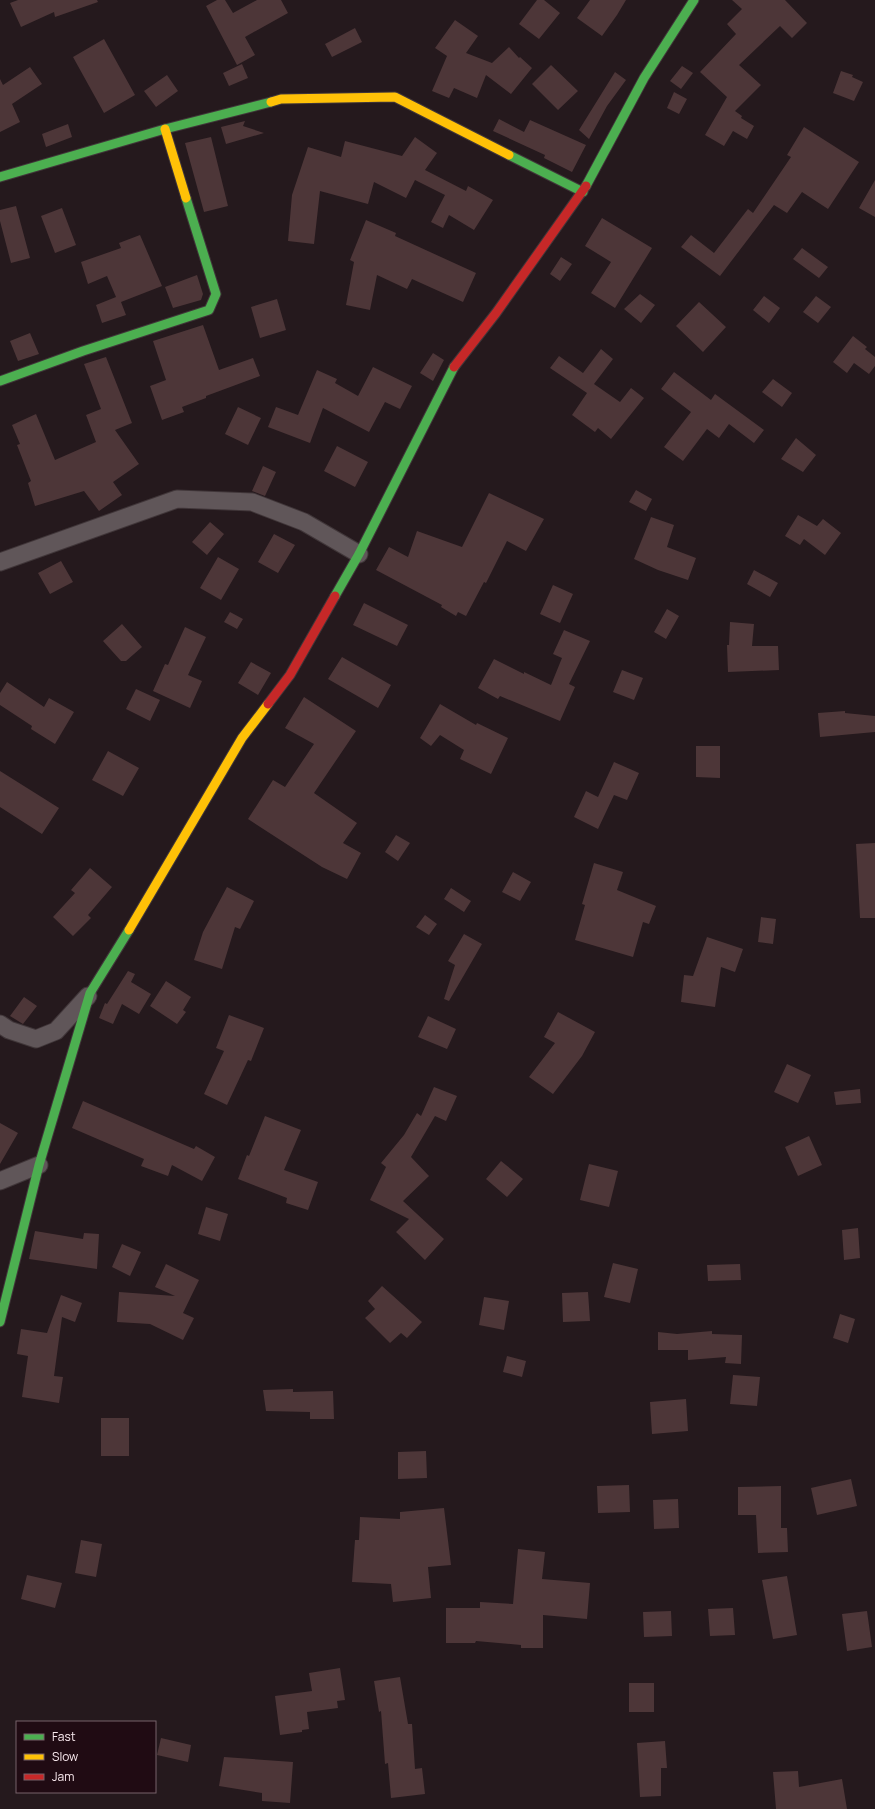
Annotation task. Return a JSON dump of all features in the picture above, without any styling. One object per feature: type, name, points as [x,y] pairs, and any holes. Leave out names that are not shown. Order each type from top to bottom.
[{"type":"street","points":[[0,1024],[9,1030],[36,1039],[56,1031],[90,993],[155,889],[242,738],[290,675],[359,554],[455,366],[496,313],[583,192],[644,78],[694,0]]},
{"type":"street","points":[[0,178],[164,129],[281,99],[395,97],[583,192]]},
{"type":"street","points":[[0,381],[83,351],[210,310],[216,294],[164,129]]},
{"type":"street","points":[[0,562],[178,499],[252,502],[304,522],[359,554]]},
{"type":"street","points":[[0,1322],[39,1165],[90,993]]},
{"type":"street","points":[[0,1181],[39,1165]]},
{"type":"building","points":[[18,0],[97,0],[98,2],[55,17],[54,12],[21,27],[10,3]]},
{"type":"building","points":[[217,0],[225,0],[233,13],[257,0],[281,0],[288,13],[245,37],[255,55],[237,65],[206,6]]},
{"type":"building","points":[[537,0],[544,0],[560,13],[539,39],[519,24]]},
{"type":"building","points":[[590,0],[626,0],[602,36],[577,18]]},
{"type":"building","points":[[732,0],[785,0],[807,23],[792,38],[780,26],[739,65],[761,85],[735,111],[742,116],[741,118],[754,126],[747,139],[733,131],[724,146],[705,135],[727,97],[700,72],[736,34],[727,24],[742,9]]},
{"type":"building","points":[[455,20],[478,36],[466,53],[492,63],[509,47],[519,58],[520,57],[532,68],[511,94],[486,75],[477,98],[454,88],[449,98],[432,91],[447,56],[435,48]]},
{"type":"building","points":[[355,28],[362,42],[332,57],[325,44]]},
{"type":"building","points":[[104,39],[135,95],[104,113],[73,57]]},
{"type":"building","points":[[242,64],[248,78],[229,86],[223,73]]},
{"type":"building","points":[[551,65],[578,91],[558,110],[532,84]]},
{"type":"building","points":[[682,66],[693,73],[681,89],[670,81]]},
{"type":"building","points":[[30,67],[42,84],[12,104],[20,122],[0,132],[0,79],[3,85]]},
{"type":"building","points":[[841,71],[853,75],[852,77],[863,82],[854,101],[833,93]]},
{"type":"building","points":[[615,72],[626,80],[607,106],[589,139],[579,130]]},
{"type":"building","points":[[167,75],[178,91],[156,107],[144,91]]},
{"type":"building","points":[[674,92],[687,99],[679,114],[667,108]]},
{"type":"building","points":[[499,119],[524,132],[530,120],[586,145],[572,172],[544,158],[545,155],[493,131]]},
{"type":"building","points":[[245,121],[243,126],[264,133],[226,144],[221,127]]},
{"type":"building","points":[[68,124],[72,137],[46,147],[42,134]]},
{"type":"building","points":[[804,127],[859,162],[828,209],[802,192],[787,213],[774,205],[720,276],[681,247],[691,235],[714,253],[748,209],[753,213],[791,157],[787,155]]},
{"type":"building","points":[[211,137],[228,206],[204,212],[185,143]]},
{"type":"building","points":[[415,137],[437,153],[425,170],[466,191],[468,186],[493,200],[474,230],[449,215],[443,228],[431,222],[445,195],[415,180],[406,198],[374,182],[368,204],[320,191],[314,244],[288,241],[292,195],[308,147],[341,157],[345,141],[402,156]]},
{"type":"building","points":[[875,180],[875,217],[859,208]]},
{"type":"building","points":[[16,206],[30,258],[11,263],[0,221],[0,210]]},
{"type":"building","points":[[62,208],[76,245],[55,253],[41,216]]},
{"type":"building","points":[[602,218],[652,248],[615,308],[591,293],[611,262],[585,246]]},
{"type":"building","points":[[366,220],[396,233],[395,236],[476,273],[463,302],[412,279],[407,289],[377,275],[370,310],[346,305],[354,262],[350,260]]},
{"type":"building","points":[[140,235],[162,286],[121,302],[126,315],[102,323],[96,305],[116,297],[107,276],[88,284],[81,262],[121,248],[119,243]]},
{"type":"building","points":[[802,248],[828,267],[819,278],[793,259]]},
{"type":"building","points":[[561,257],[572,264],[560,281],[550,274]]},
{"type":"building","points":[[197,275],[203,294],[201,300],[173,308],[165,287]]},
{"type":"building","points":[[640,294],[655,305],[641,323],[624,309]]},
{"type":"building","points":[[764,296],[780,308],[769,323],[753,310]]},
{"type":"building","points":[[816,296],[831,307],[818,323],[803,312]]},
{"type":"building","points":[[277,299],[286,330],[260,338],[251,307]]},
{"type":"building","points":[[699,302],[726,327],[703,352],[676,326]]},
{"type":"building","points":[[203,325],[219,370],[253,358],[260,376],[206,396],[206,398],[182,407],[184,412],[162,420],[150,386],[166,380],[153,341]]},
{"type":"building","points":[[30,333],[39,354],[18,361],[10,341]]},
{"type":"building","points":[[853,336],[867,347],[865,349],[875,357],[875,366],[869,374],[854,363],[847,373],[833,362]]},
{"type":"building","points":[[601,349],[613,359],[594,384],[620,402],[631,388],[644,398],[611,439],[598,428],[595,432],[572,415],[587,393],[550,368],[559,356],[583,373]]},
{"type":"building","points":[[433,353],[444,360],[433,381],[420,373]]},
{"type":"building","points":[[106,357],[132,423],[115,430],[139,464],[113,482],[122,495],[99,511],[84,491],[35,506],[28,483],[31,481],[17,445],[20,444],[12,425],[36,414],[55,460],[96,442],[86,415],[101,409],[84,364]]},
{"type":"building","points":[[373,367],[412,386],[400,409],[385,402],[369,432],[323,408],[310,443],[268,427],[276,407],[298,415],[317,370],[337,379],[335,383],[358,396]]},
{"type":"building","points":[[674,372],[711,400],[715,394],[764,430],[754,443],[729,424],[719,438],[707,429],[683,461],[664,447],[691,412],[661,389]]},
{"type":"building","points":[[773,379],[792,393],[782,407],[762,392]]},
{"type":"building","points":[[238,407],[261,418],[248,445],[225,434]]},
{"type":"building","points":[[796,438],[816,455],[803,472],[781,459]]},
{"type":"building","points":[[337,446],[368,462],[355,487],[324,471]]},
{"type":"building","points":[[263,466],[276,472],[265,496],[252,491]]},
{"type":"building","points":[[636,490],[652,499],[646,511],[629,502]]},
{"type":"building","points":[[489,493],[544,519],[526,551],[507,541],[486,583],[484,582],[466,616],[458,612],[456,616],[441,607],[442,605],[376,570],[389,547],[408,557],[417,531],[462,547]]},
{"type":"building","points":[[798,515],[817,526],[823,519],[841,533],[825,555],[804,539],[800,545],[785,536]]},
{"type":"building","points":[[651,517],[674,525],[667,547],[696,558],[688,580],[658,570],[634,559]]},
{"type":"building","points":[[210,522],[224,534],[207,555],[192,542]]},
{"type":"building","points":[[274,534],[295,545],[278,573],[258,562]]},
{"type":"building","points":[[218,557],[239,569],[221,600],[200,588]]},
{"type":"building","points":[[61,561],[73,582],[50,594],[38,573]]},
{"type":"building","points":[[754,570],[778,583],[770,597],[747,584]]},
{"type":"building","points":[[553,585],[573,594],[560,623],[540,614]]},
{"type":"building","points":[[364,603],[408,625],[397,646],[353,625]]},
{"type":"building","points":[[667,609],[679,616],[666,639],[654,632]]},
{"type":"building","points":[[230,612],[243,619],[237,629],[224,622]]},
{"type":"building","points":[[730,622],[754,624],[752,646],[778,646],[779,670],[728,672],[727,645],[729,645]]},
{"type":"building","points":[[122,624],[142,647],[126,661],[121,661],[103,641]]},
{"type":"building","points":[[185,627],[206,637],[188,675],[202,681],[190,708],[153,691],[165,664],[168,665]]},
{"type":"building","points":[[564,630],[590,641],[569,684],[575,687],[560,721],[500,696],[498,699],[478,688],[494,659],[551,685],[562,658],[553,654]]},
{"type":"building","points":[[342,657],[391,685],[378,708],[328,679]]},
{"type":"building","points":[[251,662],[271,673],[258,695],[238,683]]},
{"type":"building","points":[[622,670],[643,678],[634,700],[613,692]]},
{"type":"building","points":[[7,682],[44,707],[49,698],[74,712],[55,744],[31,729],[32,726],[0,705],[0,693]]},
{"type":"building","points":[[136,689],[160,700],[150,721],[126,709]]},
{"type":"building","points":[[304,697],[356,731],[314,793],[357,823],[343,843],[361,853],[347,879],[322,867],[248,819],[273,780],[285,787],[314,744],[285,728]]},
{"type":"building","points":[[440,704],[476,725],[477,723],[508,738],[491,774],[460,759],[464,750],[440,735],[431,746],[420,738]]},
{"type":"building","points":[[845,711],[845,713],[875,716],[875,732],[820,737],[818,713]]},
{"type":"building","points":[[696,746],[720,746],[720,778],[696,777]]},
{"type":"building","points":[[108,751],[139,768],[123,796],[92,780]]},
{"type":"building","points":[[614,762],[639,773],[627,800],[614,795],[598,829],[574,817],[586,791],[598,797]]},
{"type":"building","points":[[0,771],[59,808],[42,834],[0,807]]},
{"type":"building","points":[[396,835],[410,843],[398,861],[385,852]]},
{"type":"building","points":[[875,843],[875,918],[860,918],[856,844]]},
{"type":"building","points":[[594,863],[623,872],[617,890],[656,906],[649,924],[643,922],[633,957],[575,940],[585,905],[582,904]]},
{"type":"building","points":[[90,868],[112,887],[88,915],[91,918],[73,936],[53,917],[75,893],[71,890]]},
{"type":"building","points":[[513,872],[531,882],[520,901],[502,892]]},
{"type":"building","points":[[227,887],[254,901],[240,929],[235,927],[222,969],[194,960],[203,932]]},
{"type":"building","points":[[451,888],[471,901],[464,912],[444,899]]},
{"type":"building","points":[[425,915],[437,924],[429,935],[416,927]]},
{"type":"building","points":[[761,917],[776,919],[773,944],[758,942]]},
{"type":"building","points":[[464,934],[482,944],[449,1001],[444,999],[455,965],[448,961]]},
{"type":"building","points":[[707,937],[743,949],[735,972],[721,967],[715,1007],[681,1002],[684,975],[693,976]]},
{"type":"building","points":[[128,971],[135,974],[131,982],[151,994],[139,1014],[122,1004],[113,1024],[99,1018],[105,1003],[107,1004]]},
{"type":"building","points":[[166,981],[191,997],[183,1010],[186,1012],[177,1024],[150,1006]]},
{"type":"building","points":[[24,997],[37,1006],[23,1024],[10,1016]]},
{"type":"building","points":[[558,1012],[595,1032],[582,1056],[553,1094],[529,1077],[555,1043],[544,1037]]},
{"type":"building","points":[[229,1015],[264,1028],[251,1061],[248,1060],[227,1105],[204,1094],[224,1051],[216,1048]]},
{"type":"building","points":[[428,1016],[456,1029],[447,1049],[418,1037]]},
{"type":"building","points":[[787,1064],[811,1075],[798,1103],[774,1092]]},
{"type":"building","points":[[434,1087],[457,1096],[446,1121],[435,1116],[411,1157],[429,1176],[403,1201],[444,1239],[425,1260],[396,1232],[409,1219],[370,1200],[386,1167],[381,1163],[404,1135],[417,1113],[421,1116]]},
{"type":"building","points":[[860,1089],[861,1103],[836,1105],[834,1092]]},
{"type":"building","points":[[83,1101],[194,1149],[196,1146],[215,1157],[202,1181],[172,1165],[168,1176],[141,1166],[144,1159],[72,1128]]},
{"type":"building","points":[[265,1116],[301,1130],[284,1170],[318,1182],[308,1210],[286,1203],[287,1198],[238,1179]]},
{"type":"building","points":[[0,1123],[18,1133],[0,1164]]},
{"type":"building","points":[[809,1136],[822,1165],[798,1176],[785,1147]]},
{"type":"building","points":[[501,1161],[523,1179],[507,1197],[486,1179]]},
{"type":"building","points":[[589,1164],[618,1171],[609,1207],[580,1200]]},
{"type":"building","points":[[206,1207],[228,1214],[220,1241],[198,1234]]},
{"type":"building","points":[[858,1228],[860,1258],[844,1260],[842,1230]]},
{"type":"building","points":[[35,1231],[83,1239],[84,1233],[99,1234],[97,1269],[29,1259]]},
{"type":"building","points":[[122,1244],[141,1252],[130,1276],[112,1267]]},
{"type":"building","points":[[613,1263],[638,1269],[630,1303],[604,1297]]},
{"type":"building","points":[[166,1264],[199,1280],[183,1313],[194,1318],[183,1340],[150,1324],[117,1322],[119,1292],[175,1296],[155,1287]]},
{"type":"building","points":[[740,1264],[741,1280],[708,1281],[707,1265]]},
{"type":"building","points":[[382,1286],[422,1322],[407,1338],[401,1333],[390,1343],[365,1318],[375,1309],[368,1301]]},
{"type":"building","points":[[588,1292],[590,1321],[563,1322],[562,1293]]},
{"type":"building","points":[[61,1295],[82,1303],[75,1322],[62,1317],[54,1376],[63,1377],[59,1403],[22,1397],[28,1356],[17,1354],[21,1329],[47,1333]]},
{"type":"building","points":[[484,1297],[509,1301],[504,1330],[479,1325]]},
{"type":"building","points":[[840,1314],[855,1319],[848,1343],[833,1338]]},
{"type":"building","points":[[712,1331],[712,1334],[742,1335],[741,1364],[725,1363],[726,1357],[688,1360],[688,1350],[658,1350],[658,1332],[677,1334]]},
{"type":"building","points":[[507,1356],[526,1361],[522,1377],[503,1372]]},
{"type":"building","points":[[733,1375],[760,1377],[757,1406],[730,1404]]},
{"type":"building","points":[[293,1389],[293,1392],[333,1391],[334,1419],[310,1419],[310,1412],[266,1411],[263,1390]]},
{"type":"building","points":[[686,1399],[688,1431],[652,1434],[650,1402]]},
{"type":"building","points":[[101,1418],[129,1418],[129,1456],[101,1456]]},
{"type":"building","points":[[426,1451],[427,1478],[398,1479],[398,1452]]},
{"type":"building","points":[[851,1479],[857,1506],[817,1515],[811,1488]]},
{"type":"building","points":[[629,1485],[630,1512],[598,1513],[597,1486]]},
{"type":"building","points":[[781,1486],[781,1528],[787,1528],[788,1552],[758,1553],[756,1515],[738,1515],[738,1487]]},
{"type":"building","points":[[678,1499],[679,1528],[654,1529],[653,1500]]},
{"type":"building","points":[[444,1508],[451,1565],[428,1567],[431,1598],[393,1602],[391,1584],[352,1582],[355,1540],[359,1540],[360,1517],[400,1519],[400,1512]]},
{"type":"building","points":[[81,1540],[102,1544],[96,1577],[75,1573]]},
{"type":"building","points":[[518,1549],[545,1552],[542,1579],[590,1583],[587,1619],[543,1615],[543,1648],[521,1648],[521,1645],[476,1641],[475,1643],[446,1643],[446,1608],[480,1608],[480,1602],[513,1604]]},
{"type":"building","points":[[27,1575],[62,1583],[55,1608],[21,1599]]},
{"type":"building","points":[[787,1576],[797,1635],[773,1639],[762,1580]]},
{"type":"building","points":[[733,1608],[735,1635],[710,1636],[708,1609]]},
{"type":"building","points":[[671,1611],[672,1636],[644,1637],[643,1612]]},
{"type":"building","points":[[867,1611],[872,1647],[847,1651],[842,1614]]},
{"type":"building","points":[[340,1668],[345,1700],[337,1701],[338,1708],[307,1712],[309,1729],[302,1730],[302,1732],[280,1735],[275,1696],[312,1691],[309,1673]]},
{"type":"building","points":[[400,1677],[408,1724],[412,1724],[415,1769],[422,1768],[425,1794],[391,1798],[388,1763],[385,1764],[381,1711],[379,1712],[374,1681]]},
{"type":"building","points":[[629,1683],[654,1683],[654,1712],[629,1712]]},
{"type":"building","points":[[161,1738],[191,1745],[188,1762],[157,1755]]},
{"type":"building","points":[[665,1741],[667,1768],[661,1768],[661,1796],[640,1797],[637,1743]]},
{"type":"building","points":[[224,1757],[293,1762],[290,1803],[262,1801],[262,1793],[219,1786]]},
{"type":"building","points":[[798,1771],[799,1787],[842,1779],[847,1809],[776,1809],[773,1772]]},
{"type":"traffic: fast","points":[[586,186],[644,78],[694,0]]},
{"type":"traffic: fast","points":[[0,177],[165,129],[271,102]]},
{"type":"traffic: fast","points":[[509,155],[583,192]]},
{"type":"traffic: fast","points":[[0,381],[83,351],[209,310],[216,294],[186,198]]},
{"type":"traffic: fast","points":[[335,596],[359,554],[454,367]]},
{"type":"traffic: fast","points":[[0,1322],[39,1165],[90,993],[129,930]]},
{"type":"traffic: slow","points":[[271,102],[281,99],[395,97],[509,155]]},
{"type":"traffic: slow","points":[[165,129],[186,198]]},
{"type":"traffic: slow","points":[[129,930],[242,738],[268,704]]},
{"type":"traffic: jam","points":[[454,367],[496,313],[586,186]]},
{"type":"traffic: jam","points":[[268,704],[290,675],[335,596]]}]
